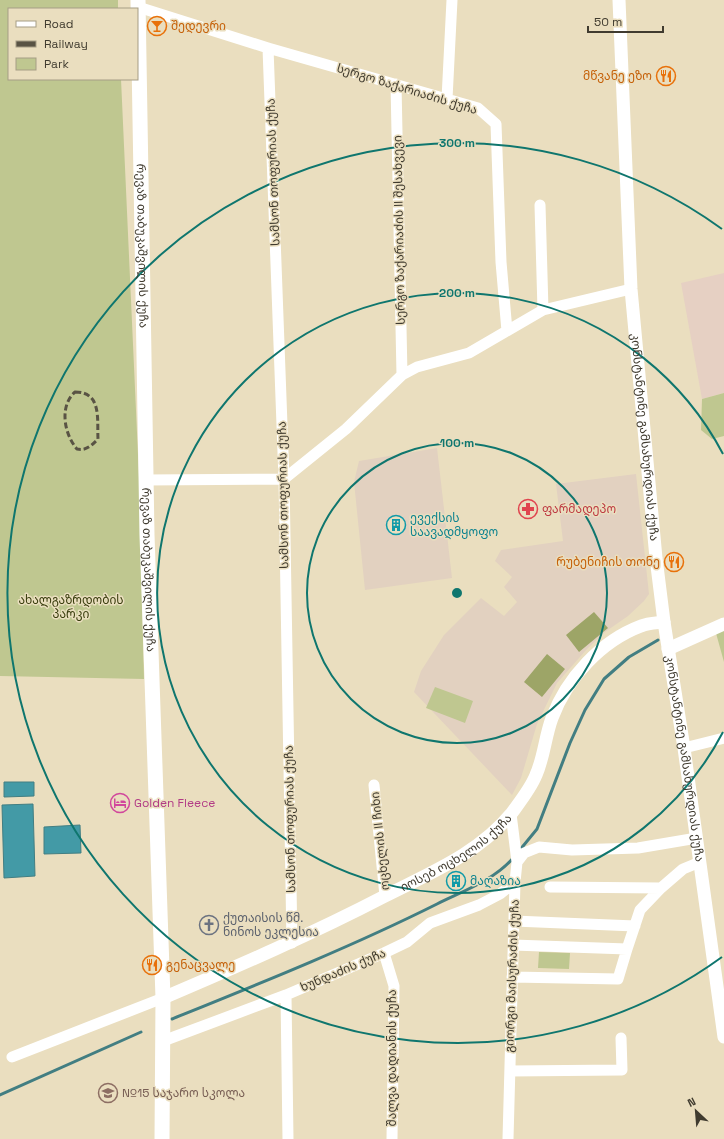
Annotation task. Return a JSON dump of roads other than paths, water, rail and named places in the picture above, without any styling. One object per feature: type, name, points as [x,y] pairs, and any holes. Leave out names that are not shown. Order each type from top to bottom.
[{"type":"main road","name":"რევაზ თაბუკაშვილის ქუჩა","points":[[138,4],[146,480],[163,998],[162,1139]]},
{"type":"street","points":[[447,99],[452,0]]},
{"type":"street","name":"კონსტანტინე გამსახურდიას ქუჩა","points":[[619,0],[631,289],[664,622],[684,748],[724,1037]]},
{"type":"street","name":"სერგო ზაქარიაძის ქუჩა","points":[[138,4],[268,48],[478,108],[496,124],[501,262],[507,331]]},
{"type":"street","name":"სამსონ თოფურიას ქუჩა","points":[[268,48],[284,479],[292,943]]},
{"type":"street","name":"სერგო ზაქარიაძის II შესახვევი","points":[[396,84],[402,375]]},
{"type":"street","points":[[540,205],[543,310]]},
{"type":"street","points":[[146,480],[284,479],[346,428],[402,375],[417,367],[469,353],[543,310],[631,289]]},
{"type":"street","name":"იოსებ ოცხელის ქუჩა","points":[[163,998],[292,943],[454,861],[482,842],[510,814],[536,776],[552,718],[564,694],[600,648],[622,634],[643,625],[664,622]]},
{"type":"street","points":[[668,649],[724,624]]},
{"type":"street","points":[[684,748],[724,738]]},
{"type":"street","name":"ოცხელის II ჩიხი","points":[[374,785],[385,896]]},
{"type":"street","name":"გიორგი მაისურაძის ქუჩა","points":[[508,1139],[515,882],[517,862],[514,830],[510,814]]},
{"type":"street","points":[[517,862],[524,853],[539,847],[572,850],[638,848],[697,838]]},
{"type":"street","points":[[512,977],[618,979],[640,910],[661,888],[683,869],[700,862]]},
{"type":"street","name":"ხუნდაძის ქუჩა","points":[[163,1042],[286,995],[384,953],[407,942],[430,923],[479,905],[500,894],[515,882]]},
{"type":"street","points":[[550,887],[661,888]]},
{"type":"street","points":[[514,921],[635,926]]},
{"type":"street","points":[[513,945],[627,949]]},
{"type":"street","name":"შალვა დადიანის ქუჩა","points":[[384,953],[394,986],[392,1139]]},
{"type":"street","points":[[286,995],[288,1139]]},
{"type":"street","points":[[12,1057],[163,998]]},
{"type":"street","points":[[510,1071],[622,1070],[621,1038]]},
{"type":"water","points":[[4,782],[34,782],[34,796],[4,797]]},
{"type":"water","points":[[33,804],[35,876],[4,878],[2,805]]},
{"type":"water","points":[[80,825],[81,853],[44,854],[44,827]]},
{"type":"waterway","points":[[519,851],[537,829],[570,743],[585,710],[604,679],[629,657],[658,640]]},
{"type":"waterway","points":[[172,1019],[306,964],[405,920],[488,879],[514,857]]},
{"type":"waterway","points":[[0,1095],[141,1032]]},
{"type":"railway","points":[[75,392],[84,393],[90,397],[96,408],[98,439],[86,449],[77,449],[66,428],[65,412],[70,398],[75,392]]},
{"type":"place","name":"შედევრი","points":[[157,26]]},
{"type":"place","name":"მწვანე ეზო","points":[[666,76]]},
{"type":"place","name":"ფარმადეპო","points":[[528,509]]},
{"type":"place","name":"ევექსის საავადმყოფო","points":[[396,525]]},
{"type":"place","name":"რუბენიჩის თონე","points":[[674,562]]},
{"type":"place","name":"Golden Fleece","points":[[120,803]]},
{"type":"place","name":"მაღაზია","points":[[456,881]]},
{"type":"place","name":"ქუთაისის წმ. ნინოს ეკლესია","points":[[209,925]]},
{"type":"place","name":"გენაცვალე","points":[[152,965]]},
{"type":"place","name":"№15 საჯარო სკოლა","points":[[108,1093]]},
{"type":"park label","name":"ახალგაზრდობის პარკი","points":[[71,607]]}]
